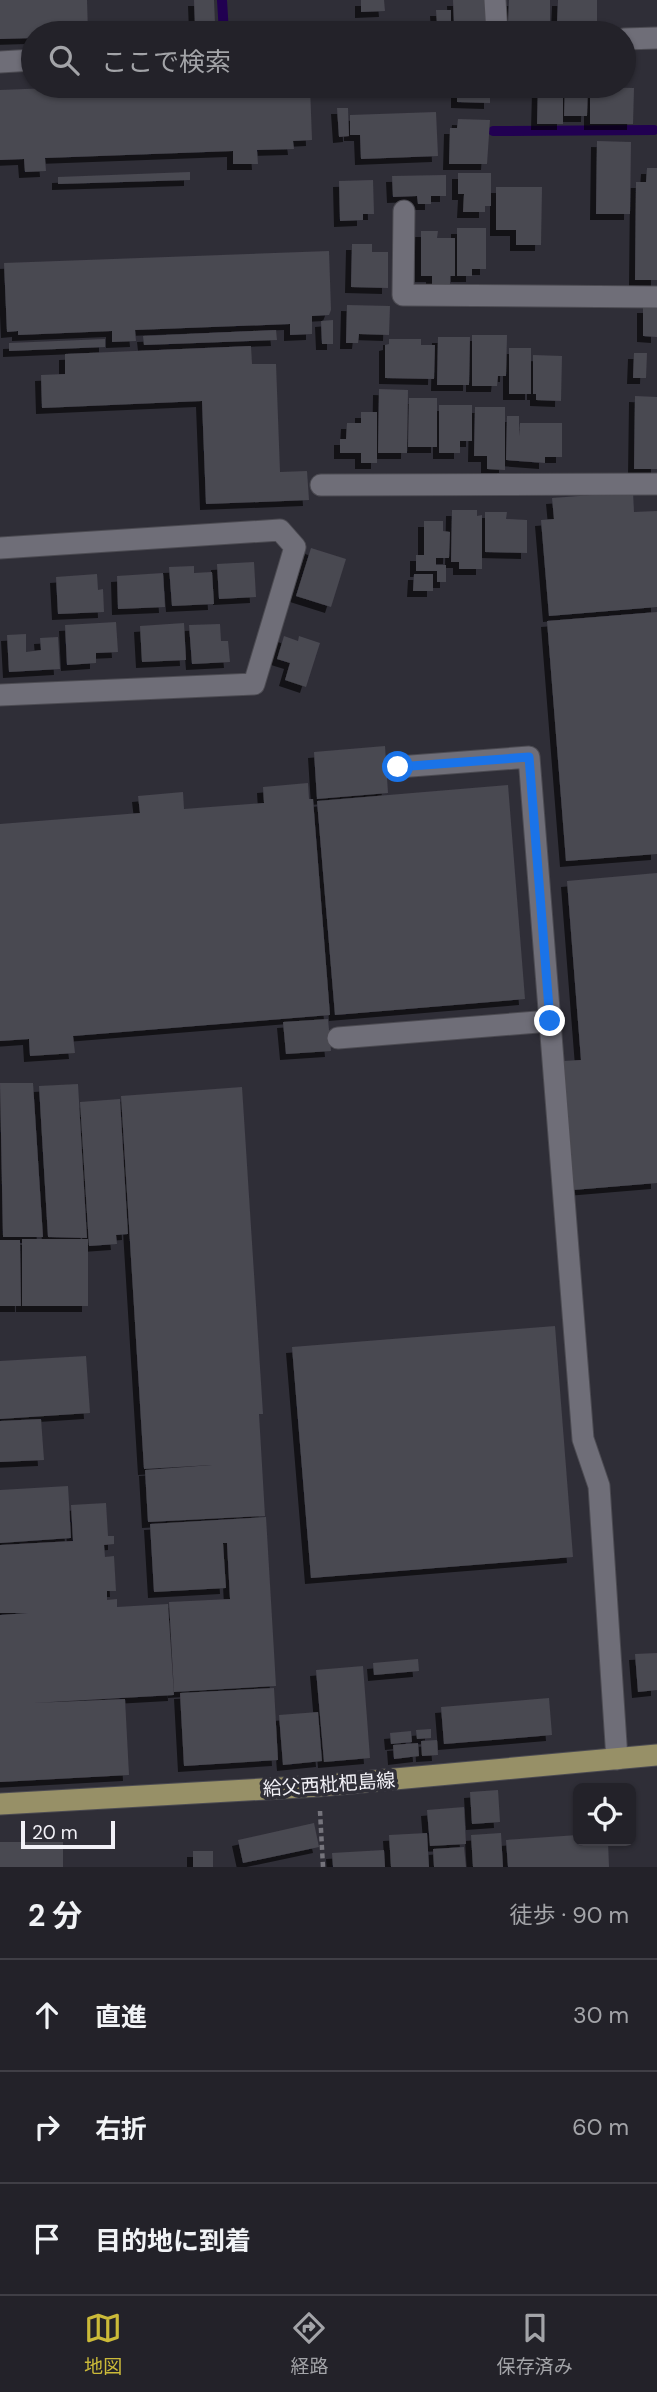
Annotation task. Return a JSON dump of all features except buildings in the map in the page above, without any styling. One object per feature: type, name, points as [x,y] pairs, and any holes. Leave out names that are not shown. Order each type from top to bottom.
[{"type":"main road","name":"給父西枇杷島線","points":[[0,1804],[318,1786],[657,1755]]},
{"type":"street","points":[[495,0],[496,21]]},
{"type":"street","points":[[636,38],[657,38]]},
{"type":"street","points":[[0,62],[21,61]]},
{"type":"street","points":[[404,211],[403,295],[657,297]]},
{"type":"street","points":[[321,485],[657,484]]},
{"type":"street","points":[[0,548],[281,530],[295,547],[254,684],[0,695]]},
{"type":"street","points":[[398,767],[529,757],[583,1439],[599,1486],[617,1759]]},
{"type":"street","points":[[338,1038],[550,1021]]},
{"type":"path","points":[[318,1786],[323,1867]]},
{"type":"waterway","points":[[222,0],[223,21]]},
{"type":"waterway","points":[[493,131],[654,130]]},
{"type":"route","points":[[398,767],[529,757],[550,1021]]}]
